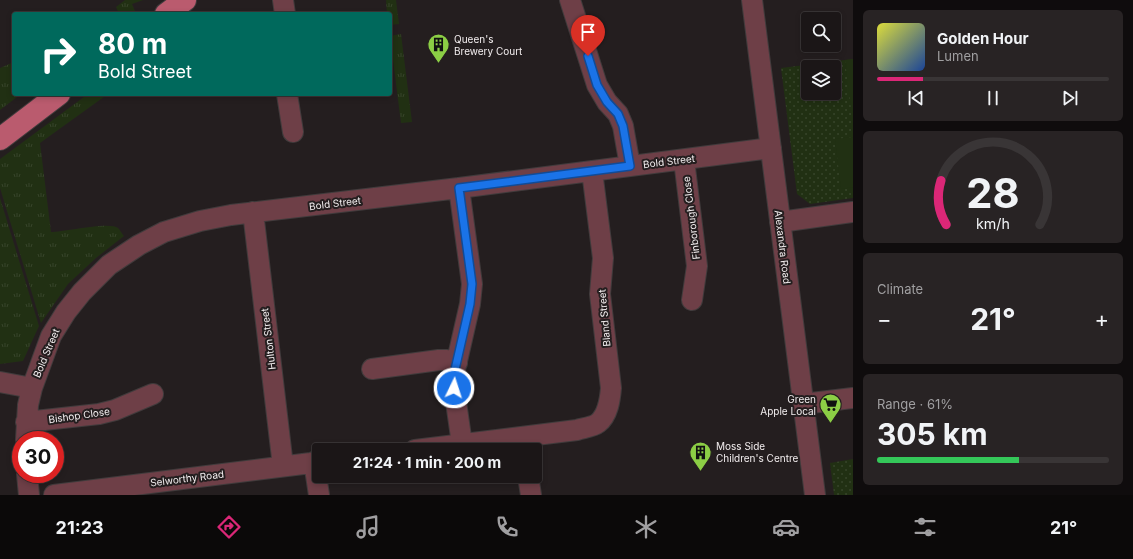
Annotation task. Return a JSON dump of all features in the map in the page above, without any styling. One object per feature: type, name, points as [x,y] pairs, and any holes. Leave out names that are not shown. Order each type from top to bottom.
[{"type":"main road","points":[[169,12],[185,0]]},
{"type":"main road","points":[[0,139],[57,96]]},
{"type":"street","points":[[283,0],[285,12]]},
{"type":"street","points":[[570,0],[597,85],[607,102],[618,114],[623,126],[630,166]]},
{"type":"street","name":"Alexandra Road","points":[[752,0],[815,495]]},
{"type":"street","points":[[287,96],[293,132]]},
{"type":"street","name":"Bold Street","points":[[26,431],[28,405],[32,388],[51,336],[66,312],[82,292],[109,265],[139,245],[164,232],[200,221],[230,215],[459,188],[771,148]]},
{"type":"street","name":"Finborough Close","points":[[684,160],[697,266],[692,300]]},
{"type":"street","name":"Bland Street","points":[[524,443],[597,424],[604,417],[610,402],[611,388],[600,294],[603,258],[592,171]]},
{"type":"street","points":[[459,188],[472,284],[470,304],[454,374],[454,388],[462,443]]},
{"type":"street","name":"Hulton Street","points":[[253,212],[283,466]]},
{"type":"street","points":[[780,222],[853,212]]},
{"type":"street","points":[[372,369],[439,360],[447,360],[457,363]]},
{"type":"street","points":[[0,382],[32,388]]},
{"type":"street","name":"Bishop Close","points":[[26,431],[115,410],[153,394]]},
{"type":"street","points":[[803,404],[853,398]]},
{"type":"street","name":"Selworthy Road","points":[[54,495],[174,488],[283,466],[312,463]]},
{"type":"street","points":[[28,483],[29,495]]},
{"type":"street","points":[[318,483],[318,495]]},
{"type":"street","points":[[529,483],[531,495]]},
{"type":"green space","points":[[125,0],[143,0],[132,4],[135,11],[133,12],[118,12],[116,7]]},
{"type":"green space","points":[[386,0],[396,0],[399,24],[392,25],[392,12],[387,12]]},
{"type":"green space","points":[[401,34],[412,122],[401,123],[392,52],[392,36]]},
{"type":"green space","points":[[853,59],[853,198],[810,204],[797,194],[781,68],[801,66],[801,100],[841,100],[841,60]]},
{"type":"green space","points":[[853,59],[853,108],[851,108],[845,60]]},
{"type":"green space","points":[[12,63],[12,96],[18,96],[0,110],[0,68]]},
{"type":"green space","points":[[85,96],[105,96],[40,143],[51,232],[86,227],[113,226],[118,228],[124,236],[96,258],[68,284],[41,323],[0,188],[0,159]]},
{"type":"green space","points":[[853,137],[853,187],[841,189],[835,139]]},
{"type":"green space","points":[[0,198],[39,326],[23,361],[0,364]]},
{"type":"green space","points":[[853,459],[853,495],[834,495],[830,463]]},
{"type":"place","name":"Queen's Brewery Court","points":[[439,64]]},
{"type":"place","name":"Green Apple Local","points":[[831,424]]},
{"type":"place","name":"Moss Side Children's Centre","points":[[700,472]]},
{"type":"route","points":[[454,388],[454,374],[470,304],[472,284],[459,188],[630,166],[623,126],[618,114],[607,102],[597,85],[588,56]]}]
